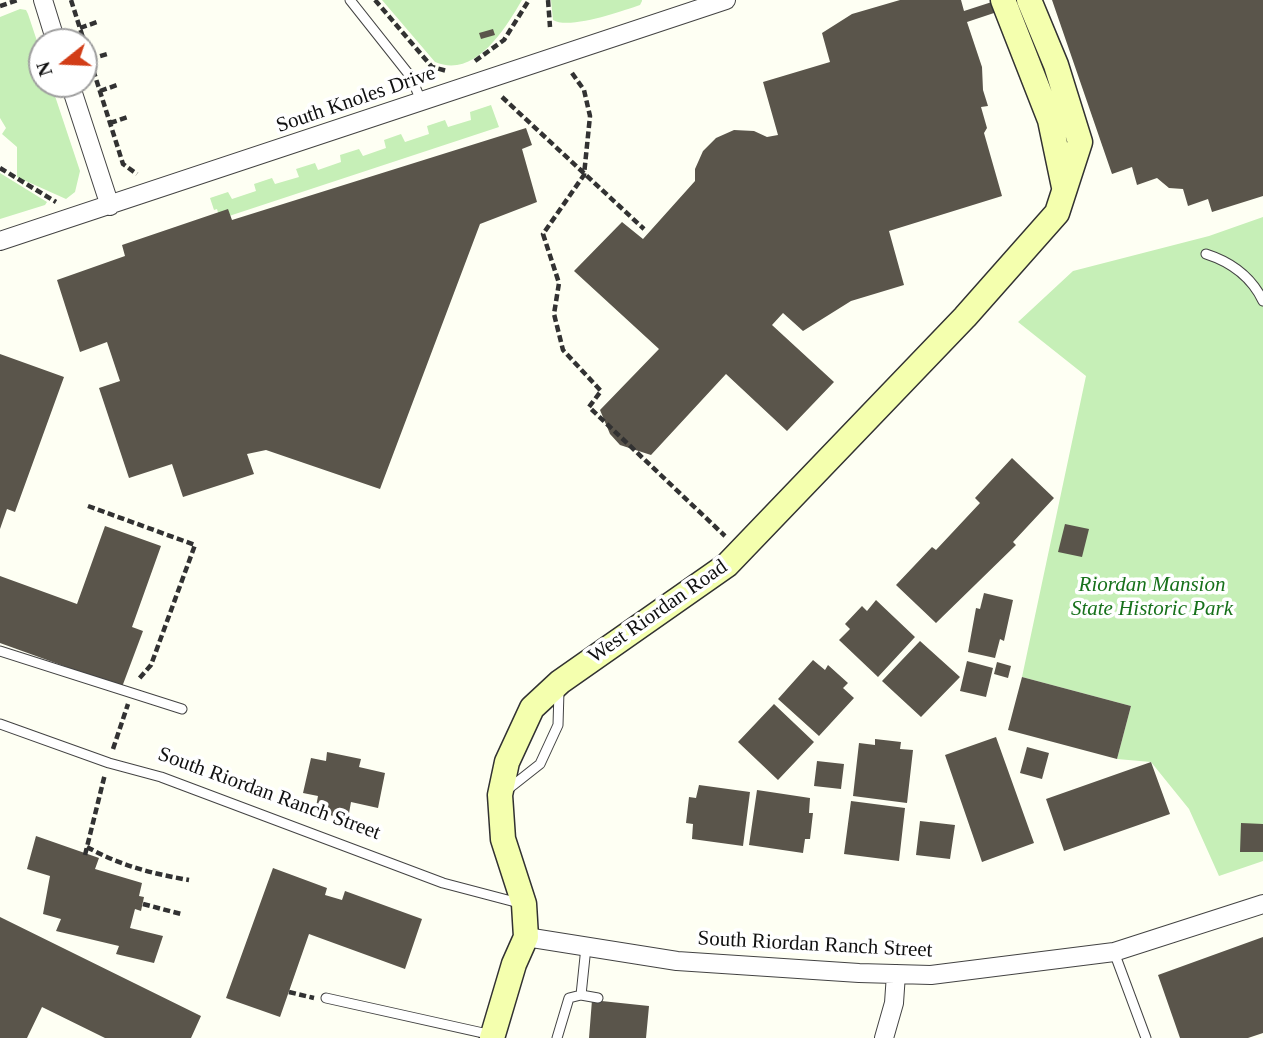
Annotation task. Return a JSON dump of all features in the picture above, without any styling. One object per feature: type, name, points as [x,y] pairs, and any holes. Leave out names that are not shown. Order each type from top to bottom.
[{"type":"street","points":[[43,0],[52,28]]},
{"type":"street","name":"South Knoles Drive","points":[[0,241],[726,0]]},
{"type":"street","points":[[1003,0],[1015,38],[1050,120],[1065,191]]},
{"type":"street","name":"West Riordan Road","points":[[527,937],[524,904],[503,839],[500,795],[507,762],[532,708],[561,682],[727,565],[1038,238],[1057,213],[1080,142],[1056,65],[1030,0]]},
{"type":"street","points":[[75,98],[110,206]]},
{"type":"street","name":"South Riordan Ranch Street","points":[[527,937],[677,961],[931,975],[1114,952],[1263,904]]},
{"type":"street","points":[[493,1037],[513,964],[527,937]]},
{"type":"street","points":[[884,1038],[894,1003],[896,974]]},
{"type":"lane","points":[[350,0],[411,77],[422,103]]},
{"type":"lane","points":[[1206,254],[1228,261],[1260,285],[1263,301]]},
{"type":"lane","points":[[0,650],[182,709]]},
{"type":"lane","points":[[500,795],[540,764],[558,725],[561,682]]},
{"type":"lane","name":"South Riordan Ranch Street","points":[[0,724],[109,764],[160,777],[443,883],[524,904]]},
{"type":"lane","points":[[581,995],[586,947]]},
{"type":"lane","points":[[1114,952],[1146,1038]]},
{"type":"lane","points":[[557,1038],[569,998],[581,995],[598,998]]},
{"type":"lane","points":[[326,998],[493,1037]]},
{"type":"path","points":[[0,6],[18,0]]},
{"type":"path","points":[[71,0],[80,28],[97,22]]},
{"type":"path","points":[[375,0],[432,67],[458,70]]},
{"type":"path","points":[[470,65],[504,40],[529,0]]},
{"type":"path","points":[[548,0],[550,27]]},
{"type":"path","points":[[98,57],[107,54]]},
{"type":"path","points":[[572,73],[584,90],[590,116],[584,176],[543,234],[559,283],[554,314],[563,350],[601,391],[589,407],[727,538]]},
{"type":"path","points":[[98,85],[123,164],[130,172],[141,175]]},
{"type":"path","points":[[100,91],[117,85]]},
{"type":"path","points":[[502,97],[644,229]]},
{"type":"path","points":[[110,123],[128,117]]},
{"type":"path","points":[[0,168],[59,203]]},
{"type":"path","points":[[85,855],[109,764],[132,692],[141,674],[151,666],[195,545],[88,506]]},
{"type":"path","points":[[87,847],[109,859],[153,874],[189,880]]},
{"type":"path","points":[[143,904],[180,914]]},
{"type":"path","points":[[289,992],[309,999],[326,998]]},
{"type":"green space","points":[[382,0],[522,0],[498,37],[476,58],[463,64],[450,65],[435,62]]},
{"type":"green space","points":[[551,0],[642,1],[640,5],[621,11],[571,23],[553,20]]},
{"type":"green space","points":[[20,9],[26,10],[28,14],[33,28],[28,28],[28,98],[56,98],[80,171],[75,192],[66,199],[17,177],[17,147],[2,134],[6,128],[0,118],[0,17]]},
{"type":"green space","points":[[491,105],[499,127],[220,219],[217,209],[214,210],[210,198],[228,192],[232,199],[256,191],[254,184],[272,178],[275,184],[299,177],[296,169],[315,163],[318,170],[341,162],[340,155],[359,149],[363,156],[386,148],[384,140],[401,134],[405,142],[429,134],[427,126],[445,120],[448,127],[471,120],[470,112]]},
{"type":"green space","points":[[0,173],[47,202],[45,205],[0,219]]},
{"type":"green space","name":"Riordan Mansion State Historic Park","points":[[1263,217],[1263,861],[1219,876],[1189,809],[1151,762],[1117,759],[1131,706],[1022,677],[1086,376],[1018,322],[1073,271],[1209,236]]},
{"type":"building","points":[[900,0],[961,0],[964,11],[998,0],[1033,0],[967,22],[982,67],[983,90],[988,106],[981,107],[987,128],[984,133],[1002,196],[889,231],[904,285],[851,301],[803,331],[783,313],[772,325],[834,382],[787,431],[726,374],[651,455],[620,445],[610,434],[600,410],[659,349],[574,271],[622,222],[643,239],[695,181],[695,169],[703,151],[716,138],[734,130],[754,131],[767,137],[778,135],[763,82],[830,62],[822,33],[852,14]]},
{"type":"building","points":[[1052,0],[1263,0],[1263,196],[1212,212],[1208,199],[1188,206],[1183,189],[1169,188],[1157,178],[1137,185],[1132,167],[1112,174]]},
{"type":"building","points":[[493,29],[495,35],[481,39],[479,33]]},
{"type":"building","points":[[526,128],[532,145],[522,149],[537,202],[480,224],[380,489],[266,450],[247,454],[254,474],[183,497],[172,464],[129,478],[99,388],[120,381],[107,342],[80,352],[57,280],[125,256],[122,245],[228,209],[232,220]]},
{"type":"building","points":[[0,354],[64,377],[15,512],[7,509],[0,529]]},
{"type":"building","points":[[1012,458],[1054,498],[1013,542],[1016,545],[936,623],[896,585],[932,547],[936,550],[980,503],[975,498]]},
{"type":"building","points":[[1065,524],[1089,529],[1082,557],[1058,552]]},
{"type":"building","points":[[105,526],[161,546],[132,627],[143,631],[122,687],[0,643],[0,576],[77,604]]},
{"type":"building","points":[[984,593],[1013,600],[1004,641],[1000,639],[995,658],[968,652],[976,608],[980,609]]},
{"type":"building","points":[[876,600],[915,637],[878,677],[839,640],[850,629],[845,624],[862,606],[867,611]]},
{"type":"building","points":[[920,641],[960,677],[921,717],[882,681]]},
{"type":"building","points":[[813,660],[825,670],[828,665],[848,683],[843,688],[854,698],[819,736],[778,699]]},
{"type":"building","points":[[967,661],[993,668],[986,697],[960,691]]},
{"type":"building","points":[[997,662],[1011,666],[1008,678],[994,674]]},
{"type":"building","points":[[1022,677],[1131,706],[1117,759],[1008,730]]},
{"type":"building","points":[[774,704],[814,742],[778,780],[738,742]]},
{"type":"building","points":[[996,737],[1034,843],[982,862],[945,755]]},
{"type":"building","points":[[875,739],[901,742],[900,749],[913,750],[907,803],[853,796],[859,743],[875,745]]},
{"type":"building","points":[[1027,747],[1049,753],[1042,779],[1020,773]]},
{"type":"building","points":[[327,752],[361,759],[359,767],[385,773],[378,808],[351,802],[348,819],[315,812],[318,796],[303,793],[311,758],[326,761]]},
{"type":"building","points":[[817,761],[844,764],[841,789],[814,786]]},
{"type":"building","points":[[1151,762],[1170,814],[1064,851],[1046,799]]},
{"type":"building","points":[[699,785],[750,792],[743,846],[692,839],[693,824],[686,823],[689,797],[696,798]]},
{"type":"building","points":[[757,790],[810,798],[809,813],[813,813],[810,839],[805,839],[803,853],[749,845]]},
{"type":"building","points":[[851,801],[905,808],[899,861],[844,854]]},
{"type":"building","points":[[920,821],[955,825],[950,859],[916,855]]},
{"type":"building","points":[[1241,823],[1263,824],[1263,852],[1240,852]]},
{"type":"building","points":[[36,836],[99,858],[95,869],[142,883],[139,896],[144,897],[141,911],[135,909],[130,928],[163,936],[154,963],[116,954],[119,946],[56,931],[61,919],[43,914],[50,876],[27,869]]},
{"type":"building","points":[[273,868],[327,888],[325,895],[342,900],[345,891],[422,919],[405,969],[309,934],[280,1017],[226,998]]},
{"type":"building","points":[[0,917],[201,1016],[191,1038],[105,1038],[42,1007],[27,1038],[0,1038]]},
{"type":"building","points":[[1263,937],[1263,1033],[1248,1038],[1180,1038],[1158,975]]},
{"type":"building","points":[[592,1000],[649,1006],[646,1038],[589,1038]]}]
